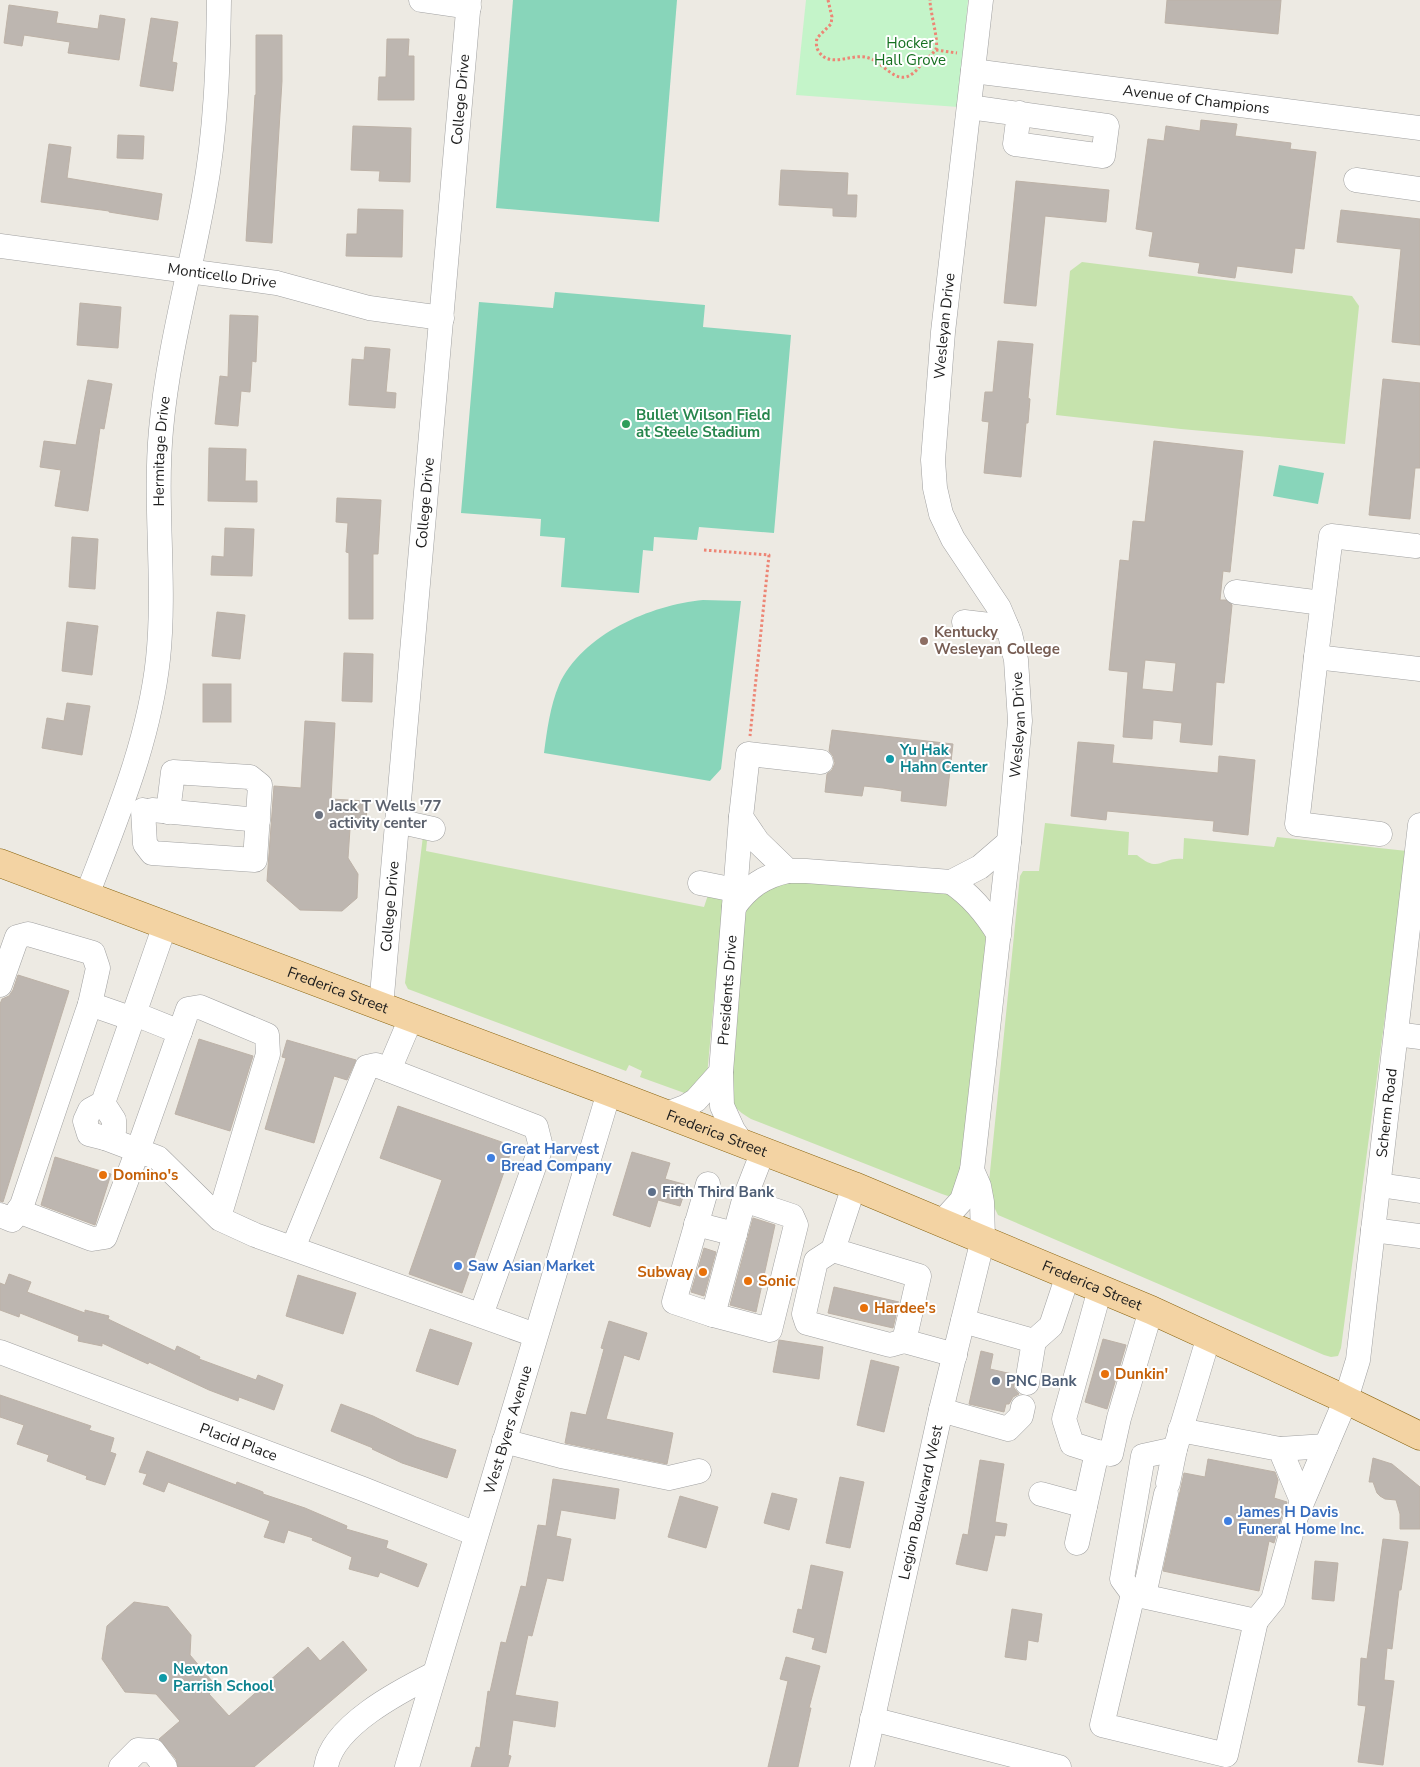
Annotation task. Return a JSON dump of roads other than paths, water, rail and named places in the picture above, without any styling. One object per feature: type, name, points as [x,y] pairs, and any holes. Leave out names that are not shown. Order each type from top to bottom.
[{"type":"main road","name":"Frederica Street","points":[[0,863],[854,1186],[1151,1310],[1420,1436]]},
{"type":"street","name":"Hermitage Drive","points":[[87,896],[132,776],[148,718],[158,658],[162,594],[159,463],[161,430],[169,371],[204,195],[212,142],[217,87],[219,0]]},
{"type":"street","points":[[421,0],[469,4]]},
{"type":"street","name":"Wesleyan Drive","points":[[942,1222],[962,1200],[972,1170],[1009,842],[1020,721],[1016,660],[1007,627],[999,608],[953,539],[941,514],[935,488],[933,460],[943,332],[981,0]]},
{"type":"street","name":"College Drive","points":[[381,1007],[469,4]]},
{"type":"street","name":"Avenue of Champions","points":[[973,71],[1420,128]]},
{"type":"street","points":[[969,107],[1019,113]]},
{"type":"street","points":[[1356,180],[1420,189]]},
{"type":"street","name":"Monticello Drive","points":[[0,246],[277,283],[369,308],[442,318]]},
{"type":"street","points":[[1380,834],[1297,824],[1322,603],[1331,536],[1416,546]]},
{"type":"street","points":[[1236,592],[1322,603]]},
{"type":"street","points":[[964,622],[1007,627]]},
{"type":"street","points":[[1316,657],[1420,669]]},
{"type":"street","name":"Presidents Drive","points":[[753,1147],[733,1130],[722,1106],[721,1072],[734,898],[748,754],[821,762]]},
{"type":"street","points":[[143,810],[145,844],[152,853],[255,860],[260,785],[250,778],[173,772],[168,812]]},
{"type":"street","points":[[120,808],[258,820]]},
{"type":"street","points":[[742,817],[758,842],[788,871]]},
{"type":"street","points":[[397,821],[433,829]]},
{"type":"street","name":"Scherm Road","points":[[1256,1621],[1273,1600],[1295,1519],[1346,1400],[1358,1360],[1396,1034],[1416,888],[1420,824]]},
{"type":"street","points":[[951,882],[980,867],[1009,842]]},
{"type":"street","points":[[700,883],[734,898],[742,895],[756,883],[774,874],[788,871],[951,882],[965,891],[976,902],[999,935]]},
{"type":"street","points":[[97,1136],[85,1121],[90,1110],[103,1103],[165,925]]},
{"type":"street","points":[[0,985],[17,937],[28,934],[93,953],[98,968],[90,1004],[22,1205],[9,1213]]},
{"type":"street","points":[[90,1004],[134,1016],[180,1032]]},
{"type":"street","points":[[9,1213],[92,1240],[105,1237],[188,1009],[200,1007],[268,1035],[268,1054],[219,1217]]},
{"type":"street","points":[[389,1070],[411,1018]]},
{"type":"street","points":[[1396,1034],[1420,1037]]},
{"type":"street","points":[[293,1248],[367,1067],[376,1065],[536,1127],[541,1147],[481,1315]]},
{"type":"street","points":[[667,1114],[685,1107],[696,1100],[721,1072]]},
{"type":"street","name":"West Byers Avenue","points":[[407,1767],[609,1092]]},
{"type":"street","points":[[51,1119],[158,1158],[219,1217],[254,1234],[535,1335]]},
{"type":"street","points":[[713,1315],[744,1200],[753,1147]]},
{"type":"street","name":"Wesleyan Drive","points":[[972,1170],[979,1186],[982,1202],[983,1239]]},
{"type":"street","points":[[708,1184],[674,1302],[713,1315],[770,1330],[796,1225],[792,1216],[744,1200]]},
{"type":"street","points":[[1379,1185],[1420,1190]]},
{"type":"street","points":[[854,1186],[820,1276],[813,1300],[813,1309],[817,1316],[827,1321],[869,1329],[894,1342]]},
{"type":"street","points":[[696,1226],[735,1234]]},
{"type":"street","points":[[1373,1230],[1420,1236]]},
{"type":"street","name":"Legion Boulevard West","points":[[862,1767],[941,1410],[983,1239]]},
{"type":"street","points":[[894,1342],[920,1276],[828,1253],[816,1260],[804,1314],[807,1323],[894,1342],[955,1355]]},
{"type":"street","points":[[1027,1383],[1034,1341],[1051,1326],[1068,1275]]},
{"type":"street","points":[[1100,1289],[1064,1420],[1072,1444],[1097,1452],[1111,1454],[1151,1310]]},
{"type":"street","points":[[963,1321],[1034,1341]]},
{"type":"street","points":[[1209,1336],[1178,1439],[1146,1586],[1133,1594],[1102,1725],[1226,1755],[1256,1621],[1133,1594],[1122,1579],[1143,1456],[1178,1439],[1280,1449],[1326,1446]]},
{"type":"street","name":"Placid Place","points":[[0,1352],[353,1485],[476,1534]]},
{"type":"street","points":[[1083,1352],[1088,1360],[1076,1413],[1078,1428],[1082,1434],[1091,1438],[1100,1436],[1107,1429],[1127,1363],[1136,1359]]},
{"type":"street","points":[[941,1410],[1008,1429],[1021,1416],[1023,1407]]},
{"type":"street","points":[[504,1441],[560,1456],[668,1478],[699,1471]]},
{"type":"street","points":[[1280,1449],[1302,1501]]},
{"type":"street","points":[[1077,1543],[1097,1452]]},
{"type":"street","points":[[1041,1494],[1085,1506]]},
{"type":"street","points":[[326,1767],[328,1758],[337,1742],[371,1710],[434,1674]]},
{"type":"street","points":[[872,1719],[1060,1767]]},
{"type":"street","points":[[121,1767],[138,1750],[154,1751],[165,1767]]},
{"type":"place","name":"Bullet Wilson Field at Steele Stadium","points":[[626,424]]},
{"type":"place","name":"Kentucky Wesleyan College","points":[[924,641]]},
{"type":"place","name":"Yu Hak Hahn Center","points":[[890,759]]},
{"type":"place","name":"Jack T Wells '77 activity center","points":[[319,815]]},
{"type":"place","name":"Great Harvest Bread Company","points":[[491,1158]]},
{"type":"place","name":"Domino's","points":[[103,1175]]},
{"type":"place","name":"Fifth Third Bank","points":[[652,1192]]},
{"type":"place","name":"Saw Asian Market","points":[[458,1266]]},
{"type":"place","name":"Subway","points":[[703,1272]]},
{"type":"place","name":"Sonic","points":[[748,1281]]},
{"type":"place","name":"Hardee's","points":[[864,1308]]},
{"type":"place","name":"Dunkin'","points":[[1105,1374]]},
{"type":"place","name":"PNC Bank","points":[[996,1381]]},
{"type":"place","name":"James H Davis Funeral Home Inc.","points":[[1228,1521]]},
{"type":"place","name":"Newton Parrish School","points":[[163,1678]]},
{"type":"park label","name":"Hocker Hall Grove","points":[[910,52]]}]
